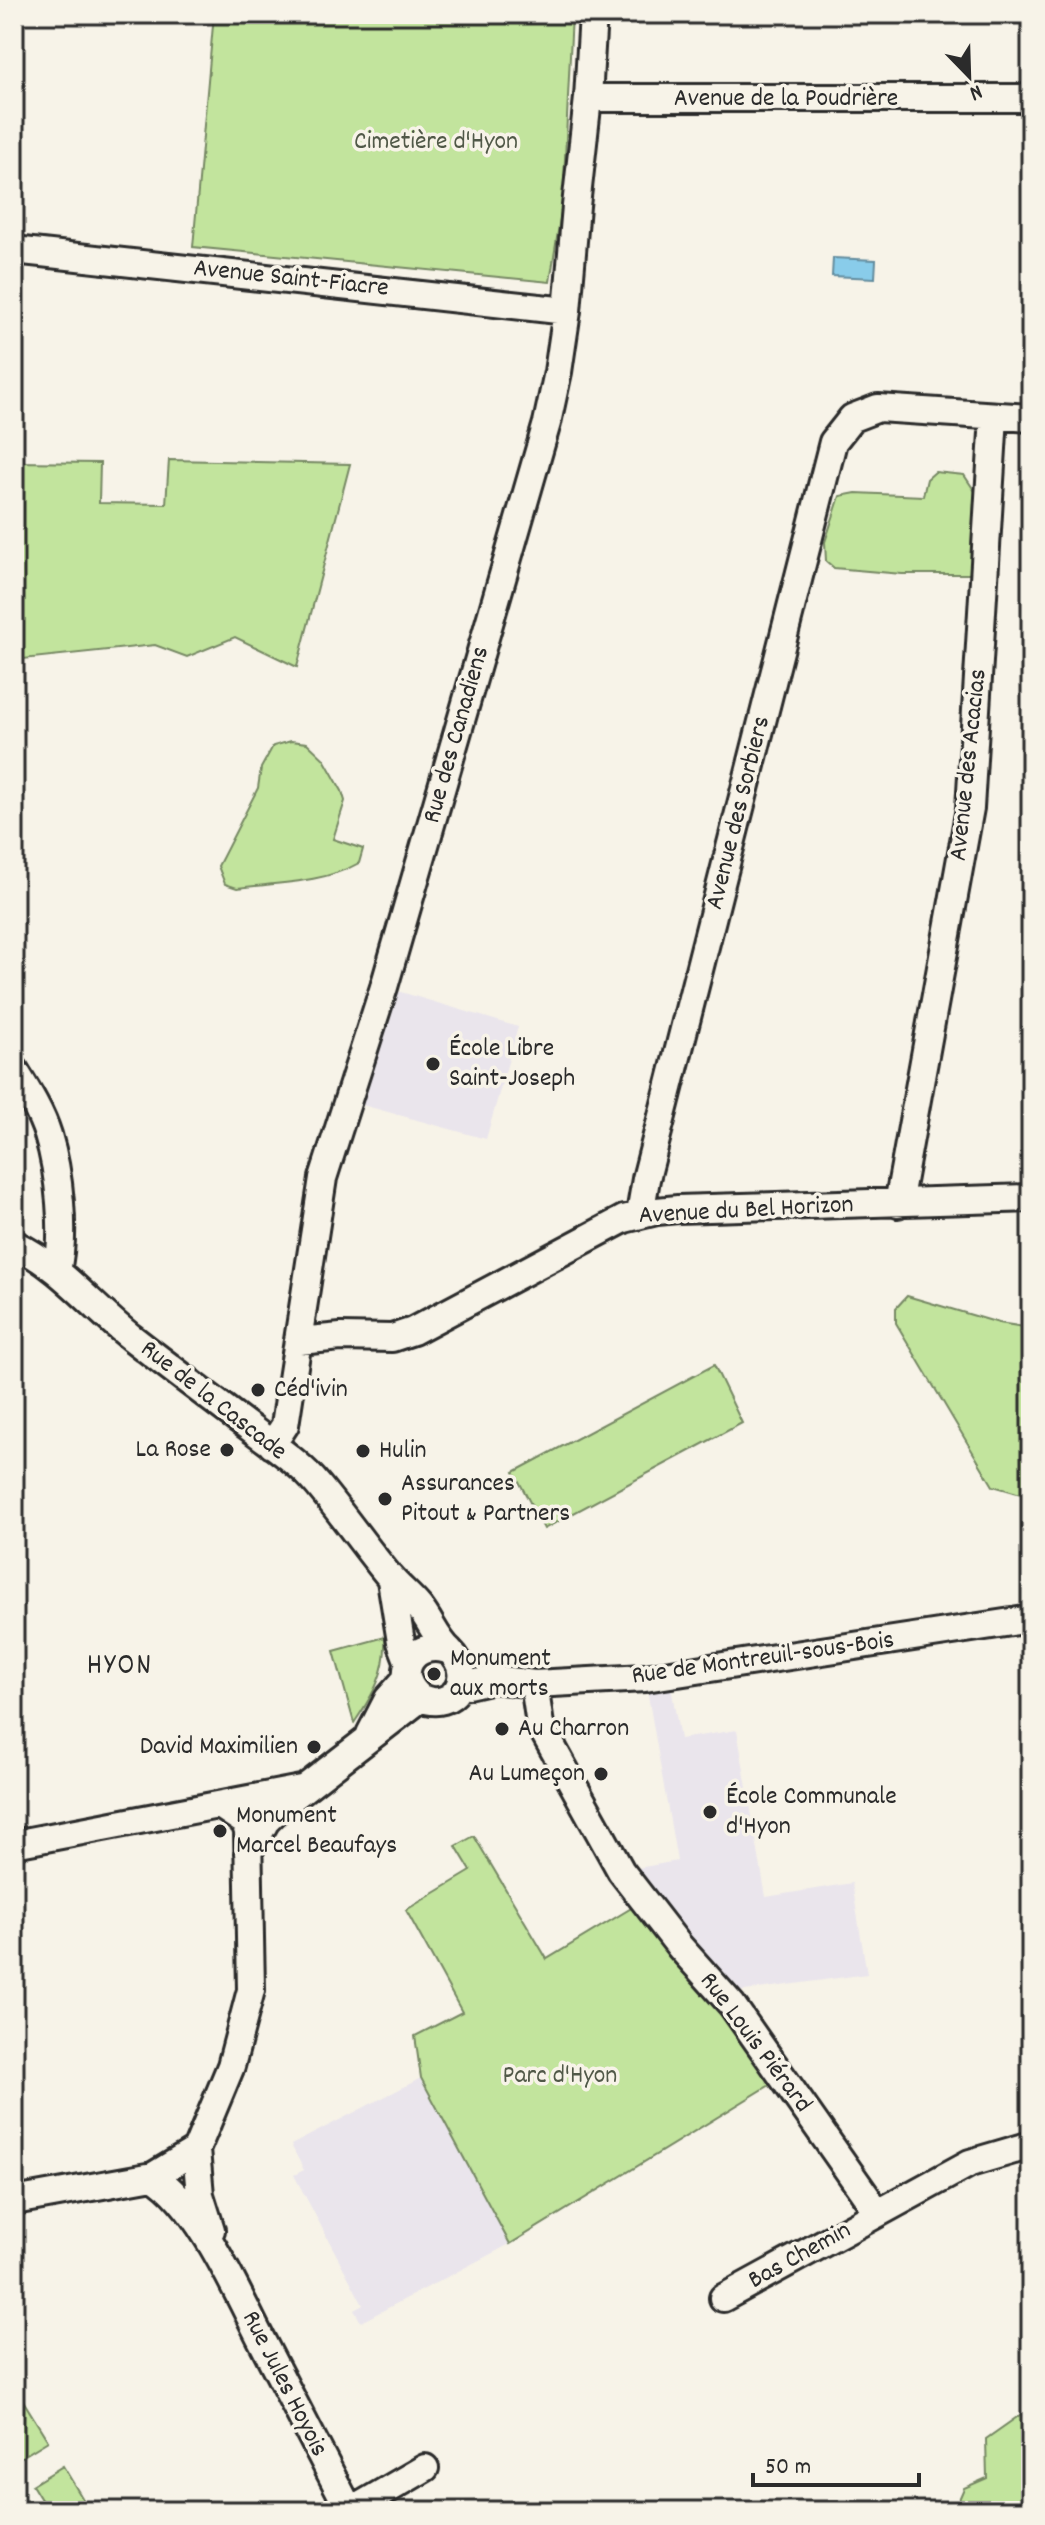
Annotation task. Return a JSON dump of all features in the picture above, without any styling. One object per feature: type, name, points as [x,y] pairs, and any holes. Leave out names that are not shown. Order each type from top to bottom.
[{"type":"street","name":"Rue des Canadiens","points":[[272,1445],[285,1425],[323,1178],[384,987],[547,423],[567,311],[593,14]]},
{"type":"street","name":"Avenue de la Poudrière","points":[[588,98],[1031,98]]},
{"type":"street","name":"Avenue Saint-Fiacre","points":[[14,250],[567,311]]},
{"type":"street","name":"Avenue des Sorbiers","points":[[640,1214],[646,1179],[833,442],[852,418],[878,408],[994,416]]},
{"type":"street","points":[[994,416],[1031,418]]},
{"type":"street","name":"Avenue des Acacias","points":[[898,1204],[970,808],[994,416]]},
{"type":"street","points":[[14,1069],[49,1137],[60,1221],[61,1256],[57,1270]]},
{"type":"street","name":"Avenue du Bel Horizon","points":[[299,1341],[341,1337],[392,1338],[413,1331],[624,1219],[640,1214],[678,1209],[1031,1198]]},
{"type":"street","name":"Rue de la Cascade","points":[[14,1244],[57,1270],[130,1336],[316,1482],[391,1580],[418,1605],[455,1667]]},
{"type":"street","points":[[248,1843],[266,1821],[301,1789],[369,1737],[388,1699],[412,1679],[414,1656],[428,1647],[455,1667],[454,1694],[441,1701],[412,1679],[401,1642],[391,1580]]},
{"type":"street","name":"Rue de Montreuil-sous-Bois","points":[[455,1667],[494,1679],[534,1684],[645,1678],[1031,1619]]},
{"type":"street","name":"Rue Louis Piérard","points":[[534,1684],[540,1725],[621,1871],[680,1947],[732,2005],[878,2213]]},
{"type":"street","points":[[14,1844],[301,1789]]},
{"type":"street","points":[[14,2201],[153,2176],[196,2150],[231,2066],[251,1990],[245,1822],[221,1806]]},
{"type":"street","points":[[878,2213],[970,2163],[1031,2145]]},
{"type":"street","name":"Rue Jules Hoyois","points":[[196,2150],[200,2195],[218,2257]]},
{"type":"street","name":"Rue Jules Hoyois","points":[[153,2176],[167,2184],[180,2200],[218,2257],[350,2511]]},
{"type":"street","name":"Bas Chemin","points":[[723,2298],[878,2213]]},
{"type":"street","points":[[350,2511],[425,2468]]},
{"type":"shaded area","name":"École Libre Saint-Joseph","points":[[384,987],[518,1027],[486,1139],[348,1101]]},
{"type":"shaded area","name":"École Communale d'Hyon","points":[[669,1675],[680,1739],[737,1730],[766,1897],[852,1883],[867,1974],[723,1994],[621,1871],[677,1861],[645,1678]]},
{"type":"shaded area","points":[[421,2078],[510,2244],[361,2322],[354,2310],[363,2305],[294,2175],[304,2170],[291,2145]]},
{"type":"green space","name":"Cimetière d'Hyon","points":[[214,14],[572,14],[563,200],[550,282],[193,247]]},
{"type":"green space","points":[[169,460],[350,464],[297,667],[235,637],[187,657],[155,645],[14,660],[14,462],[100,463],[99,503],[166,504]]},
{"type":"green space","points":[[935,472],[964,475],[980,499],[973,574],[902,574],[834,568],[826,561],[825,542],[840,496],[856,493],[923,496],[927,479]]},
{"type":"green space","points":[[291,741],[307,743],[324,759],[342,791],[345,801],[333,839],[363,849],[359,863],[331,875],[300,881],[237,888],[225,884],[218,866],[258,788],[261,768],[273,746]]},
{"type":"green space","points":[[907,1296],[999,1323],[1031,1328],[1031,1492],[1024,1495],[993,1486],[896,1323],[896,1308]]},
{"type":"green space","points":[[714,1365],[742,1423],[544,1529],[514,1472]]},
{"type":"green space","points":[[385,1637],[381,1672],[354,1723],[334,1651]]},
{"type":"green space","name":"Parc d'Hyon","points":[[474,1836],[547,1959],[643,1901],[783,2077],[510,2244],[421,2078],[415,2036],[462,2012],[406,1910],[471,1871],[456,1846]]},
{"type":"green space","points":[[14,2386],[48,2441],[15,2461],[14,2459]]},
{"type":"green space","points":[[1027,2410],[1031,2411],[1031,2511],[954,2511],[964,2488],[987,2478],[986,2439]]},
{"type":"green space","points":[[63,2466],[90,2511],[48,2511],[32,2485]]},
{"type":"water","points":[[833,258],[876,260],[875,278],[832,276]]},
{"type":"place","name":"École Libre Saint-Joseph","points":[[433,1064]]},
{"type":"place","name":"Céd'ivin","points":[[258,1390]]},
{"type":"place","name":"La Rose","points":[[227,1450]]},
{"type":"place","name":"Hulin","points":[[363,1451]]},
{"type":"place","name":"Assurances Pitout & Partners","points":[[385,1499]]},
{"type":"place","name":"Monument aux morts","points":[[434,1674]]},
{"type":"place","name":"Au Charron","points":[[502,1729]]},
{"type":"place","name":"David Maximilien","points":[[314,1747]]},
{"type":"place","name":"Au Lumeçon","points":[[601,1774]]},
{"type":"place","name":"École Communale d'Hyon","points":[[710,1812]]},
{"type":"place","name":"Monument Marcel Beaufays","points":[[220,1831]]},
{"type":"district","name":"HYON","points":[[120,1667]]}]
